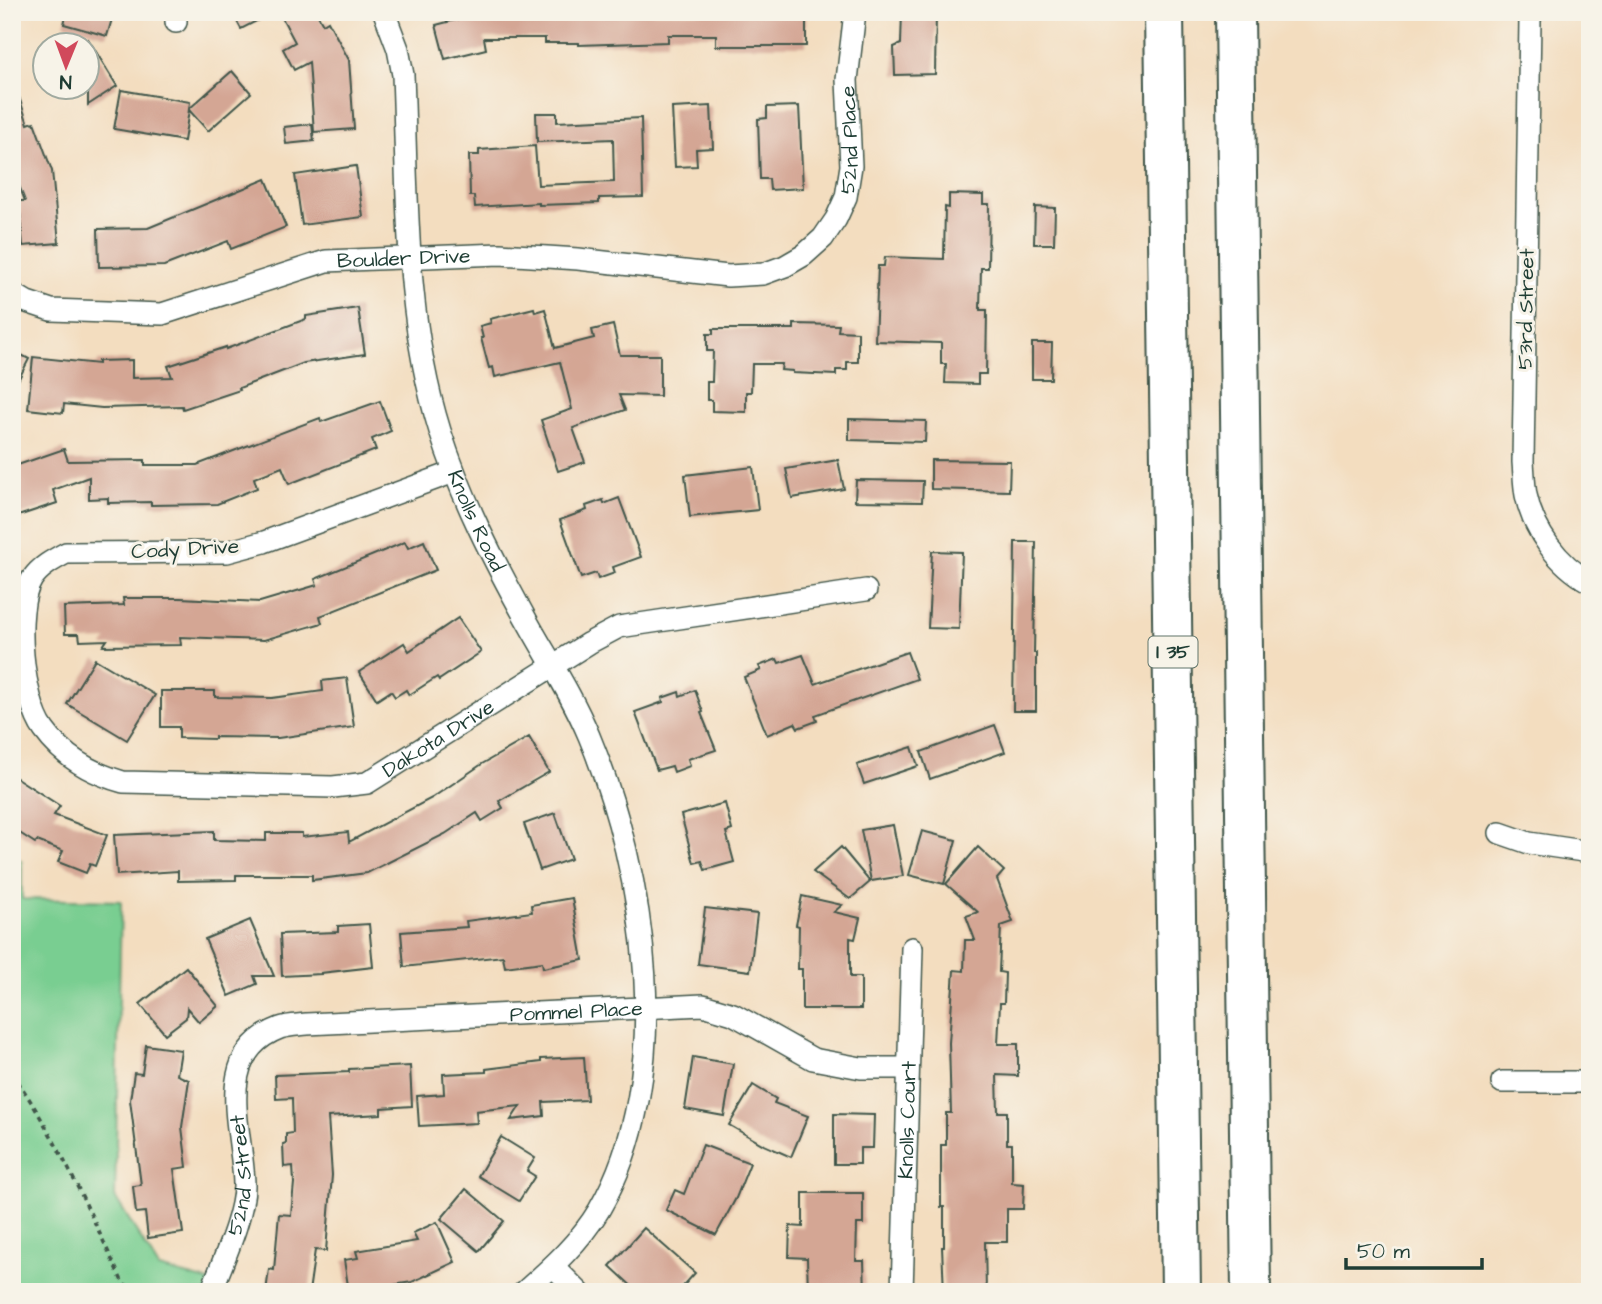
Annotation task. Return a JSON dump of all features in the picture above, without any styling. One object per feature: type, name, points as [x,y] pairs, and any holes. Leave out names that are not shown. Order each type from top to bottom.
[{"type":"highway","name":"I 35","points":[[1164,12],[1181,1292]]},
{"type":"highway","points":[[1236,12],[1251,1292]]},
{"type":"street","name":"Knolls Road","points":[[384,12],[398,49],[403,75],[409,257],[418,340],[427,387],[462,494],[589,735],[618,820],[632,873],[642,944],[643,1075],[629,1141],[598,1212],[553,1266],[524,1292]]},
{"type":"street","name":"52nd Place","points":[[804,255],[823,238],[836,219],[850,183],[847,80],[855,12]]},
{"type":"street","name":"53rd Street","points":[[1532,12],[1525,494],[1534,522],[1556,555],[1578,576],[1590,582]]},
{"type":"street","name":"Boulder Drive","points":[[12,293],[27,302],[51,310],[162,314],[326,261],[500,254],[728,276],[763,274],[804,255]]},
{"type":"street","name":"Cody Drive","points":[[21,612],[24,597],[33,578],[47,563],[66,553],[227,552],[264,542],[454,472]]},
{"type":"street","name":"Dakota Drive","points":[[21,612],[28,694],[42,729],[67,757],[99,776],[139,784],[332,787],[368,783],[619,626],[866,590]]},
{"type":"street","points":[[1500,833],[1529,843],[1590,852]]},
{"type":"street","name":"Knolls Court","points":[[902,1292],[912,948]]},
{"type":"street","name":"Pommel Place","points":[[245,1057],[256,1042],[281,1027],[703,1004],[733,1014],[813,1059],[861,1068],[908,1068]]},
{"type":"street","name":"52nd Street","points":[[211,1292],[240,1209],[244,1185],[234,1087],[245,1057]]},
{"type":"street","points":[[1502,1082],[1590,1082]]},
{"type":"street","points":[[553,1266],[579,1292]]},
{"type":"path","points":[[12,1073],[30,1099],[55,1145],[122,1281],[128,1287],[145,1292]]},
{"type":"green space","points":[[12,853],[22,862],[22,899],[121,901],[115,1197],[159,1268],[215,1283],[211,1292],[12,1292]]},
{"type":"building","points":[[67,12],[114,12],[107,36],[102,32],[64,24]]},
{"type":"building","points":[[232,12],[274,12],[241,29]]},
{"type":"building","points":[[279,12],[316,12],[323,24],[328,21],[349,60],[354,129],[314,132],[309,62],[294,70],[283,49],[295,42]]},
{"type":"building","points":[[486,12],[806,13],[806,46],[716,46],[716,35],[668,35],[668,42],[579,45],[545,43],[545,38],[484,38],[486,49],[445,59],[436,25]]},
{"type":"building","points":[[902,12],[936,12],[935,74],[895,75],[894,47],[901,44]]},
{"type":"building","points":[[102,62],[117,86],[102,96]]},
{"type":"building","points":[[232,71],[251,93],[208,131],[189,110],[184,141],[114,129],[121,90],[190,102],[189,109]]},
{"type":"building","points":[[12,85],[15,85],[28,124],[34,122],[52,171],[59,243],[23,246],[19,201],[25,201],[12,167]]},
{"type":"building","points":[[711,106],[713,148],[696,149],[697,166],[675,167],[672,108]]},
{"type":"building","points":[[799,106],[803,188],[770,190],[769,179],[760,179],[758,119],[767,118],[767,107]]},
{"type":"building","points":[[536,113],[557,113],[557,122],[641,118],[643,197],[599,198],[599,203],[475,207],[474,196],[470,196],[469,155],[479,155],[479,150],[535,146],[538,185],[614,182],[613,139],[537,142]]},
{"type":"building","points":[[312,124],[314,141],[286,144],[284,127]]},
{"type":"building","points":[[356,166],[363,217],[302,225],[295,175]]},
{"type":"building","points":[[266,179],[286,227],[231,249],[228,241],[164,266],[99,267],[98,229],[148,228]]},
{"type":"building","points":[[949,194],[983,195],[983,204],[989,204],[988,268],[981,268],[980,310],[987,310],[986,374],[978,374],[978,384],[945,383],[946,364],[941,364],[941,343],[875,341],[878,266],[884,266],[885,257],[944,259],[945,207],[949,208]]},
{"type":"building","points":[[1035,207],[1055,208],[1054,244],[1034,244]]},
{"type":"building","points":[[358,308],[365,354],[304,363],[239,388],[240,390],[183,409],[182,406],[102,408],[64,404],[63,413],[28,409],[33,357],[98,364],[98,361],[132,360],[132,378],[172,377],[168,366],[226,349],[306,319],[306,316]]},
{"type":"building","points":[[534,308],[535,312],[545,309],[555,348],[594,338],[592,330],[613,325],[620,355],[660,355],[660,396],[619,395],[625,410],[573,428],[585,462],[558,471],[541,420],[572,409],[560,362],[495,377],[493,367],[489,368],[481,338],[480,326],[491,323],[490,319]]},
{"type":"building","points":[[794,324],[839,325],[838,331],[858,332],[858,362],[847,362],[847,370],[836,370],[836,375],[793,373],[781,370],[782,364],[752,364],[751,392],[746,392],[746,412],[712,411],[712,400],[707,400],[707,382],[712,382],[713,351],[707,351],[707,334],[713,334],[713,329],[794,329]]},
{"type":"building","points":[[1032,343],[1052,343],[1051,379],[1032,379]]},
{"type":"building","points":[[12,350],[29,359],[12,392]]},
{"type":"building","points":[[380,401],[391,431],[372,439],[376,450],[289,484],[282,467],[254,478],[257,488],[217,504],[151,505],[151,502],[108,503],[108,498],[89,499],[89,477],[53,490],[57,503],[12,518],[12,467],[64,449],[68,461],[145,460],[145,465],[197,465],[320,418],[321,422]]},
{"type":"building","points":[[849,419],[926,421],[925,442],[849,440]]},
{"type":"building","points":[[838,460],[844,489],[792,498],[786,469]]},
{"type":"building","points":[[931,460],[1010,461],[1009,491],[931,489]]},
{"type":"building","points":[[753,467],[758,510],[690,517],[685,475]]},
{"type":"building","points":[[856,480],[923,481],[922,502],[855,501]]},
{"type":"building","points":[[619,498],[641,557],[613,567],[615,573],[598,579],[596,573],[581,578],[560,520],[587,510],[586,506],[603,500],[604,504]]},
{"type":"building","points":[[424,541],[436,570],[320,616],[322,623],[264,640],[180,637],[181,645],[103,646],[107,640],[80,641],[79,634],[65,634],[64,607],[124,605],[123,598],[260,602],[317,585],[315,579],[405,542],[408,548]]},
{"type":"building","points":[[1015,542],[1036,542],[1036,711],[1013,711]]},
{"type":"building","points":[[932,551],[962,552],[959,629],[928,628]]},
{"type":"building","points":[[458,618],[481,652],[439,680],[437,677],[409,695],[406,690],[395,697],[391,691],[377,700],[359,672],[404,643],[409,651]]},
{"type":"building","points":[[907,652],[917,679],[815,715],[817,721],[798,728],[795,723],[767,735],[744,677],[761,670],[759,666],[777,659],[779,663],[803,655],[815,684]]},
{"type":"building","points":[[95,659],[155,695],[127,740],[67,704]]},
{"type":"building","points":[[347,678],[354,727],[278,738],[215,739],[179,738],[179,727],[161,727],[161,691],[215,691],[215,697],[272,698],[323,691],[322,681]]},
{"type":"building","points":[[695,690],[716,750],[688,759],[690,766],[674,772],[672,766],[657,770],[635,712],[663,702],[662,698],[679,692],[680,696]]},
{"type":"building","points":[[995,725],[1005,752],[930,779],[921,752]]},
{"type":"building","points":[[529,737],[549,772],[499,801],[503,808],[482,821],[477,813],[445,834],[367,873],[312,880],[312,875],[236,875],[236,880],[178,881],[178,871],[117,875],[114,835],[214,831],[214,840],[266,841],[266,833],[302,833],[302,837],[348,832],[349,842],[432,798],[482,764]]},
{"type":"building","points":[[912,747],[918,766],[864,784],[857,765]]},
{"type":"building","points":[[12,775],[60,806],[54,815],[107,835],[95,866],[90,864],[86,873],[58,862],[63,851],[37,841],[35,843],[12,828]]},
{"type":"building","points":[[725,803],[732,830],[726,832],[734,862],[705,870],[702,861],[694,863],[681,815]]},
{"type":"building","points":[[555,813],[571,859],[540,870],[524,824]]},
{"type":"building","points":[[893,825],[903,876],[871,881],[861,830]]},
{"type":"building","points":[[922,831],[956,840],[944,884],[909,875]]},
{"type":"building","points":[[841,847],[870,882],[850,899],[813,872]]},
{"type":"building","points":[[978,847],[1004,871],[997,879],[1013,922],[1001,926],[999,972],[1005,973],[998,1044],[1018,1044],[1018,1076],[997,1075],[998,1112],[1007,1112],[1007,1144],[1012,1144],[1012,1183],[1024,1184],[1023,1209],[1007,1209],[1007,1242],[985,1242],[986,1292],[944,1292],[941,1145],[946,1145],[946,1113],[951,1113],[949,1043],[954,970],[964,971],[965,940],[975,940],[966,916],[978,912],[946,884]]},
{"type":"building","points":[[802,896],[842,905],[834,912],[860,918],[855,939],[850,938],[850,977],[861,977],[861,1009],[802,1009],[802,969],[798,969],[799,926],[796,925]]},
{"type":"building","points":[[572,898],[583,960],[543,968],[542,962],[505,967],[503,956],[404,967],[401,932],[467,927],[466,921],[532,912],[531,905]]},
{"type":"building","points":[[705,908],[757,914],[750,971],[698,964]]},
{"type":"building","points":[[250,920],[274,976],[254,976],[257,984],[229,996],[205,939]]},
{"type":"building","points":[[369,924],[373,967],[282,976],[280,934],[338,932],[338,926]]},
{"type":"building","points":[[186,967],[218,1006],[199,1022],[187,1008],[186,1018],[165,1034],[140,1004]]},
{"type":"building","points":[[146,1045],[181,1050],[177,1075],[189,1080],[182,1127],[187,1167],[174,1169],[183,1233],[148,1238],[145,1212],[136,1213],[133,1186],[141,1185],[130,1100],[134,1073],[142,1074]]},
{"type":"building","points":[[584,1057],[587,1100],[543,1102],[544,1116],[511,1120],[520,1106],[476,1111],[477,1123],[419,1126],[417,1096],[444,1094],[443,1074],[486,1072],[486,1069],[541,1062],[541,1059]]},
{"type":"building","points":[[693,1057],[733,1064],[724,1116],[685,1109]]},
{"type":"building","points":[[410,1066],[412,1106],[381,1108],[381,1114],[328,1117],[332,1175],[326,1251],[315,1250],[309,1292],[266,1292],[269,1269],[274,1270],[279,1214],[291,1215],[294,1183],[293,1166],[284,1167],[283,1144],[286,1143],[286,1134],[293,1133],[292,1098],[276,1099],[275,1075]]},
{"type":"building","points":[[753,1085],[776,1099],[774,1103],[808,1116],[791,1157],[729,1125]]},
{"type":"building","points":[[834,1114],[874,1115],[873,1148],[860,1148],[860,1164],[834,1164]]},
{"type":"building","points":[[501,1137],[535,1158],[527,1171],[535,1176],[519,1201],[478,1176]]},
{"type":"building","points":[[703,1145],[750,1163],[736,1198],[716,1235],[666,1210],[675,1190],[684,1194]]},
{"type":"building","points":[[466,1189],[504,1221],[479,1251],[441,1219]]},
{"type":"building","points":[[803,1193],[863,1193],[863,1224],[857,1224],[856,1261],[864,1261],[865,1292],[808,1292],[807,1258],[789,1257],[790,1226],[803,1227]]},
{"type":"building","points":[[437,1222],[455,1262],[412,1282],[349,1292],[344,1260],[358,1258],[356,1251],[417,1241],[413,1233]]},
{"type":"building","points":[[644,1228],[695,1273],[678,1292],[638,1292],[610,1266]]}]
